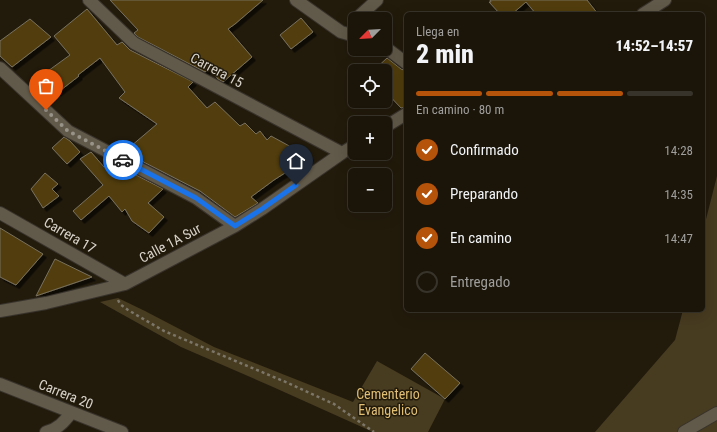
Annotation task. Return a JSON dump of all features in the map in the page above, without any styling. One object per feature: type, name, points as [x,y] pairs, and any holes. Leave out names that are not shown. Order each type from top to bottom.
[{"type":"street","name":"Carrera 15","points":[[89,0],[134,43],[342,153]]},
{"type":"street","points":[[296,0],[341,32],[348,34]]},
{"type":"street","points":[[363,12],[377,0]]},
{"type":"street","points":[[646,12],[665,0]]},
{"type":"street","points":[[341,32],[348,26]]},
{"type":"street","points":[[392,52],[404,61]]},
{"type":"street","points":[[0,68],[68,131],[196,198],[235,226]]},
{"type":"street","points":[[392,123],[404,115]]},
{"type":"street","name":"Calle 1A Sur","points":[[0,311],[46,303],[125,284],[235,226],[348,149]]},
{"type":"street","name":"Carrera 17","points":[[0,213],[125,284]]},
{"type":"street","name":"Carrera 20","points":[[0,384],[122,432]]},
{"type":"street","points":[[46,432],[60,426],[71,413]]},
{"type":"street","points":[[684,432],[717,413]]},
{"type":"path","points":[[111,287],[120,304],[164,331],[334,404],[374,432]]},
{"type":"green space","points":[[717,176],[717,432],[595,432],[675,340],[682,312],[705,312],[705,223]]},
{"type":"green space","name":"Cementerio Evangelico","points":[[118,298],[214,347],[353,402],[377,361],[445,399],[428,432],[373,432],[181,347],[100,302]]},
{"type":"building","points":[[110,0],[263,0],[228,29],[252,57],[223,82],[218,79],[210,68],[205,72],[138,37],[134,33],[138,30]]},
{"type":"building","points":[[490,0],[587,0],[596,12],[534,12],[526,2],[514,12],[498,12],[489,2],[491,2]]},
{"type":"building","points":[[87,9],[117,45],[122,42],[130,50],[193,82],[188,87],[207,108],[215,102],[240,126],[245,123],[256,134],[260,131],[267,140],[271,136],[293,148],[295,147],[310,157],[251,197],[258,203],[235,217],[200,191],[124,152],[157,124],[119,98],[125,92],[100,58],[57,93],[41,76],[70,55],[54,36]]},
{"type":"building","points":[[301,18],[313,32],[291,49],[280,35]]},
{"type":"building","points":[[30,19],[51,37],[12,67],[0,56],[0,41]]},
{"type":"building","points":[[387,58],[404,70],[404,107],[401,108],[392,98],[392,64],[381,64]]},
{"type":"building","points":[[64,137],[80,152],[67,164],[52,148]]},
{"type":"building","points":[[91,152],[104,167],[111,162],[163,189],[148,203],[164,217],[149,233],[132,221],[125,209],[122,212],[109,196],[81,220],[73,211],[103,185],[80,159]]},
{"type":"building","points":[[45,173],[58,184],[52,189],[59,196],[43,208],[31,189]]},
{"type":"building","points":[[0,228],[43,254],[16,285],[0,277]]},
{"type":"building","points":[[55,259],[92,277],[36,296]]},
{"type":"building","points":[[425,353],[460,383],[445,399],[411,369]]},
{"type":"way so far","points":[[46,110],[68,131],[123,160]]},
{"type":"route","points":[[123,160],[196,198],[235,226],[296,185]]}]
